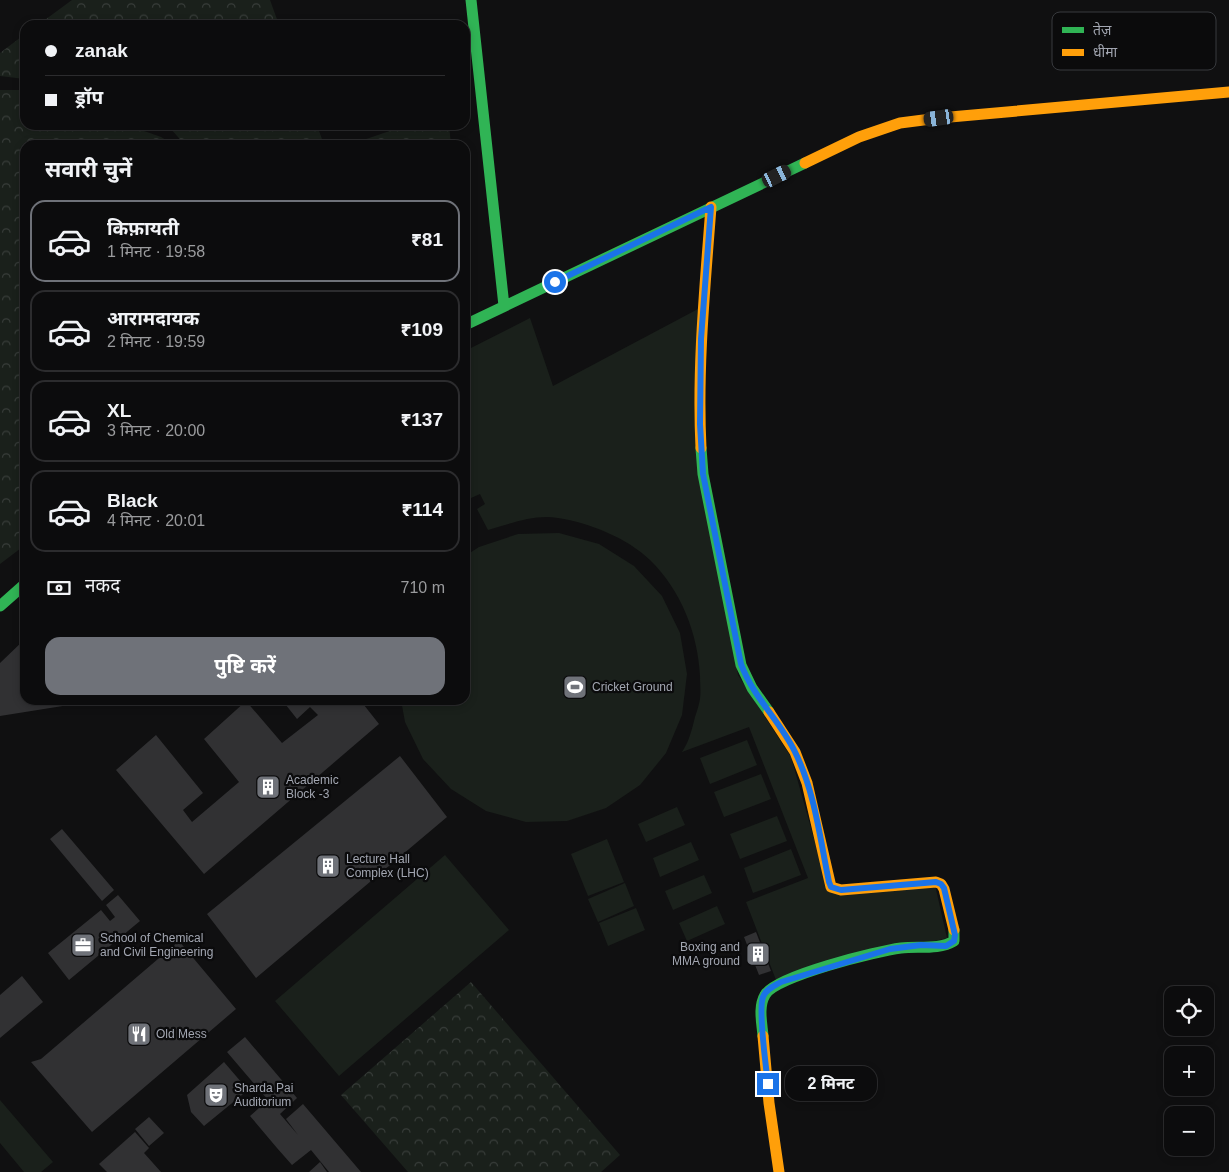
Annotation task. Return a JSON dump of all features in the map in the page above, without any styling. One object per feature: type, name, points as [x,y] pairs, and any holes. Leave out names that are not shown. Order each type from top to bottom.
[{"type":"street","points":[[471,0],[504,306]]},
{"type":"street","points":[[470,323],[859,137],[900,123],[1229,92]]},
{"type":"street","points":[[711,207],[701,339],[700,424],[703,474],[741,664],[746,678],[755,693],[796,752],[809,788],[831,887],[841,890],[936,882],[944,888],[955,935],[954,941],[946,946],[921,945],[890,949],[790,979],[769,989],[763,996],[761,1009],[765,1056],[779,1172]]},
{"type":"street","points":[[0,606],[20,588]]},
{"type":"green space","points":[[72,0],[270,0],[277,20],[45,20]]},
{"type":"green space","points":[[20,38],[20,78],[0,76],[0,53]]},
{"type":"green space","points":[[0,90],[20,90],[20,130],[141,130],[166,140],[20,140],[20,549],[0,564]]},
{"type":"green space","points":[[172,130],[319,130],[322,140],[181,140]]},
{"type":"green space","points":[[392,130],[450,130],[450,140],[364,140]]},
{"type":"green space","points":[[698,309],[696,394],[738,675],[791,757],[829,892],[935,885],[947,938],[776,980],[746,902],[808,878],[749,727],[682,752],[687,744],[699,704],[699,660],[686,614],[671,585],[641,552],[619,538],[570,520],[540,517],[488,530],[477,509],[485,504],[480,494],[471,498],[470,496],[470,348],[530,318],[553,386]]},
{"type":"green space","name":"Cricket Ground","points":[[559,533],[599,544],[634,566],[662,596],[680,633],[687,674],[682,715],[666,753],[640,785],[606,808],[567,821],[526,822],[486,811],[451,789],[423,759],[405,722],[402,705],[470,705],[470,553],[479,547],[518,534]]},
{"type":"green space","points":[[747,740],[757,765],[710,784],[700,758]]},
{"type":"green space","points":[[761,774],[771,799],[724,817],[714,792]]},
{"type":"green space","points":[[677,807],[685,825],[646,842],[638,824]]},
{"type":"green space","points":[[777,816],[787,841],[740,859],[730,834]]},
{"type":"green space","points":[[607,839],[624,882],[588,896],[571,854]]},
{"type":"green space","points":[[691,842],[699,860],[660,877],[653,858]]},
{"type":"green space","points":[[791,849],[801,875],[753,893],[744,868]]},
{"type":"green space","points":[[445,855],[509,930],[339,1076],[275,1001]]},
{"type":"green space","points":[[704,875],[712,893],[673,910],[665,891]]},
{"type":"green space","points":[[625,883],[634,906],[598,922],[588,899]]},
{"type":"green space","points":[[717,906],[725,924],[687,941],[679,923]]},
{"type":"green space","points":[[636,908],[645,930],[608,946],[599,923]]},
{"type":"green space","points":[[471,982],[620,1155],[601,1172],[408,1172],[341,1095]]},
{"type":"green space","points":[[0,1100],[53,1162],[41,1172],[24,1172],[0,1143]]},
{"type":"building","points":[[20,644],[20,705],[69,705],[0,716],[0,663]]},
{"type":"building","name":"Academic Block -3","points":[[242,705],[249,705],[282,743],[318,715],[310,707],[297,719],[286,705],[364,705],[379,724],[204,874],[116,770],[156,735],[203,793],[183,810],[192,822],[239,782],[204,739]]},
{"type":"building","name":"Lecture Hall Complex (LHC)","points":[[400,756],[447,817],[256,978],[207,914]]},
{"type":"building","points":[[62,829],[114,890],[102,901],[50,839]]},
{"type":"building","name":"School of Chemical and Civil Engineering","points":[[118,895],[140,921],[69,980],[48,953],[101,910],[110,921],[115,917],[106,905]]},
{"type":"building","name":"Boxing and MMA ground","points":[[756,932],[771,971],[759,975],[744,937]]},
{"type":"building","name":"Old Mess","points":[[179,941],[236,1009],[92,1132],[31,1062],[41,1059]]},
{"type":"building","points":[[22,976],[43,1002],[0,1038],[0,995]]},
{"type":"building","points":[[245,1037],[297,1098],[280,1114],[298,1135],[286,1119],[303,1104],[361,1172],[329,1172],[311,1150],[292,1165],[277,1148],[250,1116],[268,1100],[227,1052]]},
{"type":"building","points":[[224,1062],[248,1090],[204,1126],[191,1112],[187,1095]]},
{"type":"building","points":[[149,1117],[164,1133],[149,1146],[135,1129]]},
{"type":"building","points":[[135,1132],[149,1148],[144,1153],[161,1172],[107,1172],[99,1164]]},
{"type":"building","points":[[320,1162],[327,1172],[309,1172]]},
{"type":"traffic: fast","points":[[471,0],[504,306]]},
{"type":"traffic: fast","points":[[470,323],[805,163]]},
{"type":"traffic: fast","points":[[701,448],[703,474],[741,665],[752,688],[769,712]]},
{"type":"traffic: fast","points":[[0,606],[20,588]]},
{"type":"traffic: fast","points":[[763,1036],[761,1015],[765,995],[787,980],[828,965],[871,954],[901,948],[942,946],[954,941],[954,930]]},
{"type":"traffic: slow","points":[[805,163],[859,137],[900,123],[1229,92]]},
{"type":"traffic: slow","points":[[701,448],[701,358],[711,207]]},
{"type":"traffic: slow","points":[[769,712],[795,752],[807,783],[831,887],[841,890],[936,882],[941,884],[944,889],[954,930]]},
{"type":"traffic: slow","points":[[763,1036],[769,1103],[779,1172]]},
{"type":"place","name":"Cricket Ground","points":[[575,687]]},
{"type":"place","name":"Academic Block -3","points":[[268,787]]},
{"type":"place","name":"Lecture Hall Complex (LHC)","points":[[328,866]]},
{"type":"place","name":"School of Chemical and Civil Engineering","points":[[83,945]]},
{"type":"place","name":"Boxing and MMA ground","points":[[758,954]]},
{"type":"place","name":"Old Mess","points":[[139,1034]]},
{"type":"place","name":"Sharda Pai Auditorium","points":[[216,1095]]},
{"type":"route","points":[[555,282],[711,207],[701,339],[700,424],[703,474],[741,664],[746,678],[755,693],[796,752],[809,788],[831,887],[841,890],[936,882],[944,888],[955,935],[954,941],[951,944],[946,946],[921,945],[890,949],[781,982],[769,989],[763,996],[761,1009],[768,1084]]}]
